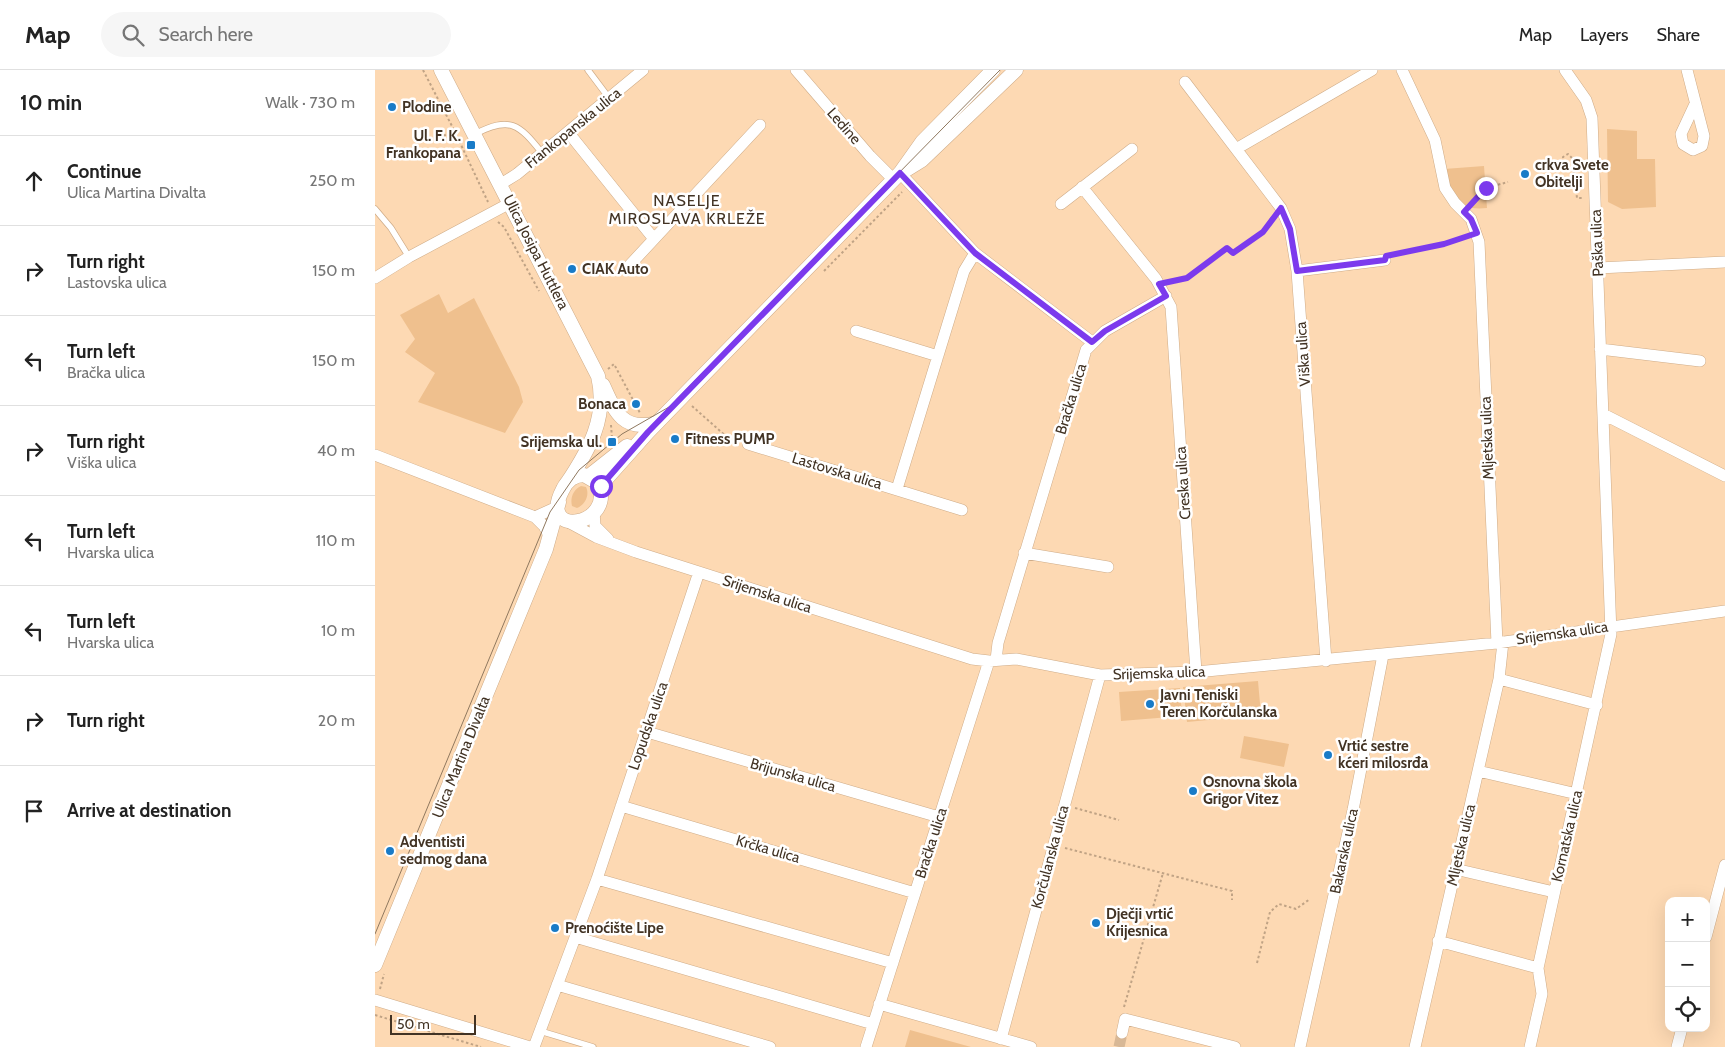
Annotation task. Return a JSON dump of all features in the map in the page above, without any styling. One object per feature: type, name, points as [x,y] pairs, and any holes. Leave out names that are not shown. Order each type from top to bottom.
[{"type":"street","name":"Ulica Josipa Huttlera","points":[[441,70],[598,376],[601,407],[592,441],[567,483]]},
{"type":"street","name":"Frankopanska ulica","points":[[501,184],[643,70]]},
{"type":"street","name":"Ledine","points":[[796,70],[870,156],[897,176]]},
{"type":"street","points":[[594,480],[653,427],[897,176],[922,142],[993,70]]},
{"type":"street","points":[[897,176],[922,160],[1016,70]]},
{"type":"street","points":[[1402,70],[1435,140],[1445,188],[1455,203],[1471,219],[1477,233]]},
{"type":"street","name":"Paška ulica","points":[[1565,70],[1589,109],[1593,136],[1611,626]]},
{"type":"street","points":[[1687,70],[1695,104]]},
{"type":"street","points":[[1236,149],[1364,72]]},
{"type":"street","name":"Viška ulica","points":[[1185,82],[1281,208],[1290,229],[1297,271],[1326,661]]},
{"type":"street","points":[[628,267],[760,125]]},
{"type":"street","points":[[568,132],[654,239]]},
{"type":"street","points":[[1061,204],[1132,149]]},
{"type":"street","points":[[897,176],[911,183],[975,253],[1092,342]]},
{"type":"street","points":[[1082,187],[1159,284],[1166,296]]},
{"type":"street","points":[[375,278],[409,257],[510,203]]},
{"type":"street","name":"Mljetska ulica","points":[[1415,1047],[1503,657],[1500,643],[1477,233]]},
{"type":"street","name":"Lastovska ulica","points":[[897,489],[964,271],[975,253]]},
{"type":"street","points":[[1297,271],[1385,260]]},
{"type":"street","points":[[1598,268],[1725,262]]},
{"type":"street","name":"Bračka ulica","points":[[866,1047],[939,817],[998,643],[1081,364],[1092,342],[1105,331],[1166,296]]},
{"type":"street","name":"Creska ulica","points":[[1166,296],[1171,306],[1173,320],[1196,672]]},
{"type":"street","points":[[856,331],[938,356]]},
{"type":"street","points":[[1600,349],[1700,361]]},
{"type":"street","points":[[598,376],[612,403],[625,421],[635,425],[653,427]]},
{"type":"street","points":[[1603,414],[1725,476]]},
{"type":"street","name":"Ulica Josipa Huttlera","points":[[592,441],[594,480]]},
{"type":"street","name":"Lastovska ulica","points":[[748,444],[962,510]]},
{"type":"street","points":[[375,455],[535,517],[544,526],[548,543]]},
{"type":"street","points":[[577,476],[594,480],[599,500],[594,511],[585,519],[570,523],[562,518],[558,505],[567,483],[577,476]]},
{"type":"street","points":[[535,517],[558,505]]},
{"type":"street","name":"Ulica Martina Divalta","points":[[380,968],[548,543],[558,505]]},
{"type":"street","name":"Srijemska ulica","points":[[594,511],[595,526],[611,542]]},
{"type":"street","name":"Srijemska ulica","points":[[570,523],[596,537],[699,572],[973,659],[992,661],[1015,658],[1101,675],[1196,672],[1326,661],[1500,643],[1725,611]]},
{"type":"street","name":"Ulica Martina Divalta","points":[[548,543],[570,523]]},
{"type":"street","points":[[1025,553],[1108,567]]},
{"type":"street","name":"Lopudska ulica","points":[[534,1047],[597,879],[699,572]]},
{"type":"street","name":"Kornatska ulica","points":[[1530,1047],[1542,994],[1538,968],[1597,705],[1611,626]]},
{"type":"street","name":"Bakarska ulica","points":[[1300,1047],[1353,810],[1383,655]]},
{"type":"street","name":"Korčulanska ulica","points":[[1001,1039],[1101,675]]},
{"type":"street","points":[[1499,679],[1597,705]]},
{"type":"street","name":"Brijunska ulica","points":[[647,732],[939,817]]},
{"type":"street","points":[[1478,772],[1577,794]]},
{"type":"street","name":"Krčka ulica","points":[[621,806],[915,893]]},
{"type":"street","points":[[1710,922],[1725,865]]},
{"type":"street","points":[[1455,869],[1554,892]]},
{"type":"street","points":[[597,879],[893,963]]},
{"type":"street","points":[[575,936],[873,1024]]},
{"type":"street","points":[[1438,941],[1538,968]]},
{"type":"street","points":[[557,985],[770,1047]]},
{"type":"street","points":[[376,1001],[517,1045],[530,1047]]},
{"type":"street","points":[[879,1004],[1031,1047]]},
{"type":"street","points":[[1122,1033],[1125,1019],[1235,1047]]},
{"type":"street","points":[[1677,1047],[1681,1032]]},
{"type":"lane","points":[[588,70],[609,98]]},
{"type":"lane","points":[[475,134],[497,124],[507,124],[523,132],[542,153]]},
{"type":"lane","points":[[375,209],[391,228],[409,257]]},
{"type":"lane","points":[[540,1031],[593,1047]]},
{"type":"path","points":[[423,70],[493,212],[504,227],[543,299]]},
{"type":"path","points":[[435,141],[454,130]]},
{"type":"path","points":[[1564,168],[1563,157],[1566,154],[1572,158],[1577,198],[1587,197]]},
{"type":"path","points":[[1543,168],[1585,168]]},
{"type":"path","points":[[1464,212],[1486,188],[1508,182]]},
{"type":"path","points":[[822,273],[911,183]]},
{"type":"path","points":[[1159,284],[1187,278],[1227,248],[1233,253],[1263,232],[1281,208]]},
{"type":"path","points":[[1385,260],[1386,256],[1444,244],[1477,233]]},
{"type":"path","points":[[615,364],[641,415],[647,412]]},
{"type":"path","points":[[691,405],[730,442],[739,448],[748,444]]},
{"type":"path","points":[[611,418],[612,438]]},
{"type":"path","points":[[1065,805],[1119,820]]},
{"type":"path","points":[[1053,845],[1232,891],[1232,900]]},
{"type":"path","points":[[1125,1019],[1123,1006],[1163,873]]},
{"type":"path","points":[[1257,963],[1269,912],[1279,904],[1296,909],[1310,899]]},
{"type":"path","points":[[376,1001],[380,968]]},
{"type":"path","points":[[375,1015],[481,1047]]},
{"type":"shaded area","points":[[1607,129],[1637,131],[1637,159],[1655,159],[1656,207],[1622,209],[1608,202]]},
{"type":"shaded area","points":[[1484,166],[1487,208],[1468,207],[1461,204],[1453,194],[1444,169]]},
{"type":"shaded area","points":[[439,294],[448,313],[474,298],[519,387],[523,402],[505,433],[418,402],[435,373],[405,352],[415,339],[400,315]]},
{"type":"shaded area","points":[[581,486],[586,487],[587,496],[582,505],[577,508],[572,506],[572,497],[574,492]]},
{"type":"shaded area","points":[[1258,681],[1261,715],[1187,722],[1183,687]]},
{"type":"shaded area","name":"Javni Teniski Teren Korčulanska","points":[[1180,688],[1182,716],[1121,721],[1119,692]]},
{"type":"shaded area","points":[[1244,736],[1289,744],[1284,767],[1240,758]]},
{"type":"shaded area","points":[[910,1030],[971,1047],[905,1047]]},
{"type":"tunnel","points":[[1119,1047],[1122,1033]]},
{"type":"tram line","points":[[375,934],[550,512],[579,470],[622,434],[669,407],[1000,70]]},
{"type":"place","name":"Plodine","points":[[392,107]]},
{"type":"place","name":"Ul. F. K. Frankopana","points":[[471,145]]},
{"type":"place","name":"crkva Svete Obitelji","points":[[1525,174]]},
{"type":"place","name":"CIAK Auto","points":[[572,269]]},
{"type":"place","name":"Bonaca","points":[[636,404]]},
{"type":"place","name":"Fitness PUMP","points":[[675,439]]},
{"type":"place","name":"Srijemska ul.","points":[[612,442]]},
{"type":"place","name":"Javni Teniski Teren Korčulanska","points":[[1150,704]]},
{"type":"place","name":"Vrtić sestre kćeri milosrđa","points":[[1328,755]]},
{"type":"place","name":"Osnovna škola Grigor Vitez","points":[[1193,791]]},
{"type":"place","name":"Adventisti sedmog dana","points":[[390,851]]},
{"type":"place","name":"Dječji vrtić Krijesnica","points":[[1096,923]]},
{"type":"place","name":"Prenoćište Lipe","points":[[555,928]]},
{"type":"district","name":"NASELJE MIROSLAVA KRLEŽE","points":[[687,209]]},
{"type":"route","points":[[601,486],[648,432],[900,173],[975,253],[1092,342],[1105,331],[1166,296],[1159,284],[1187,278],[1227,248],[1233,253],[1251,241],[1263,232],[1274,214],[1281,208],[1288,221],[1297,271],[1313,270],[1385,260],[1386,256],[1444,244],[1477,233],[1471,219],[1464,212],[1486,188]]}]
